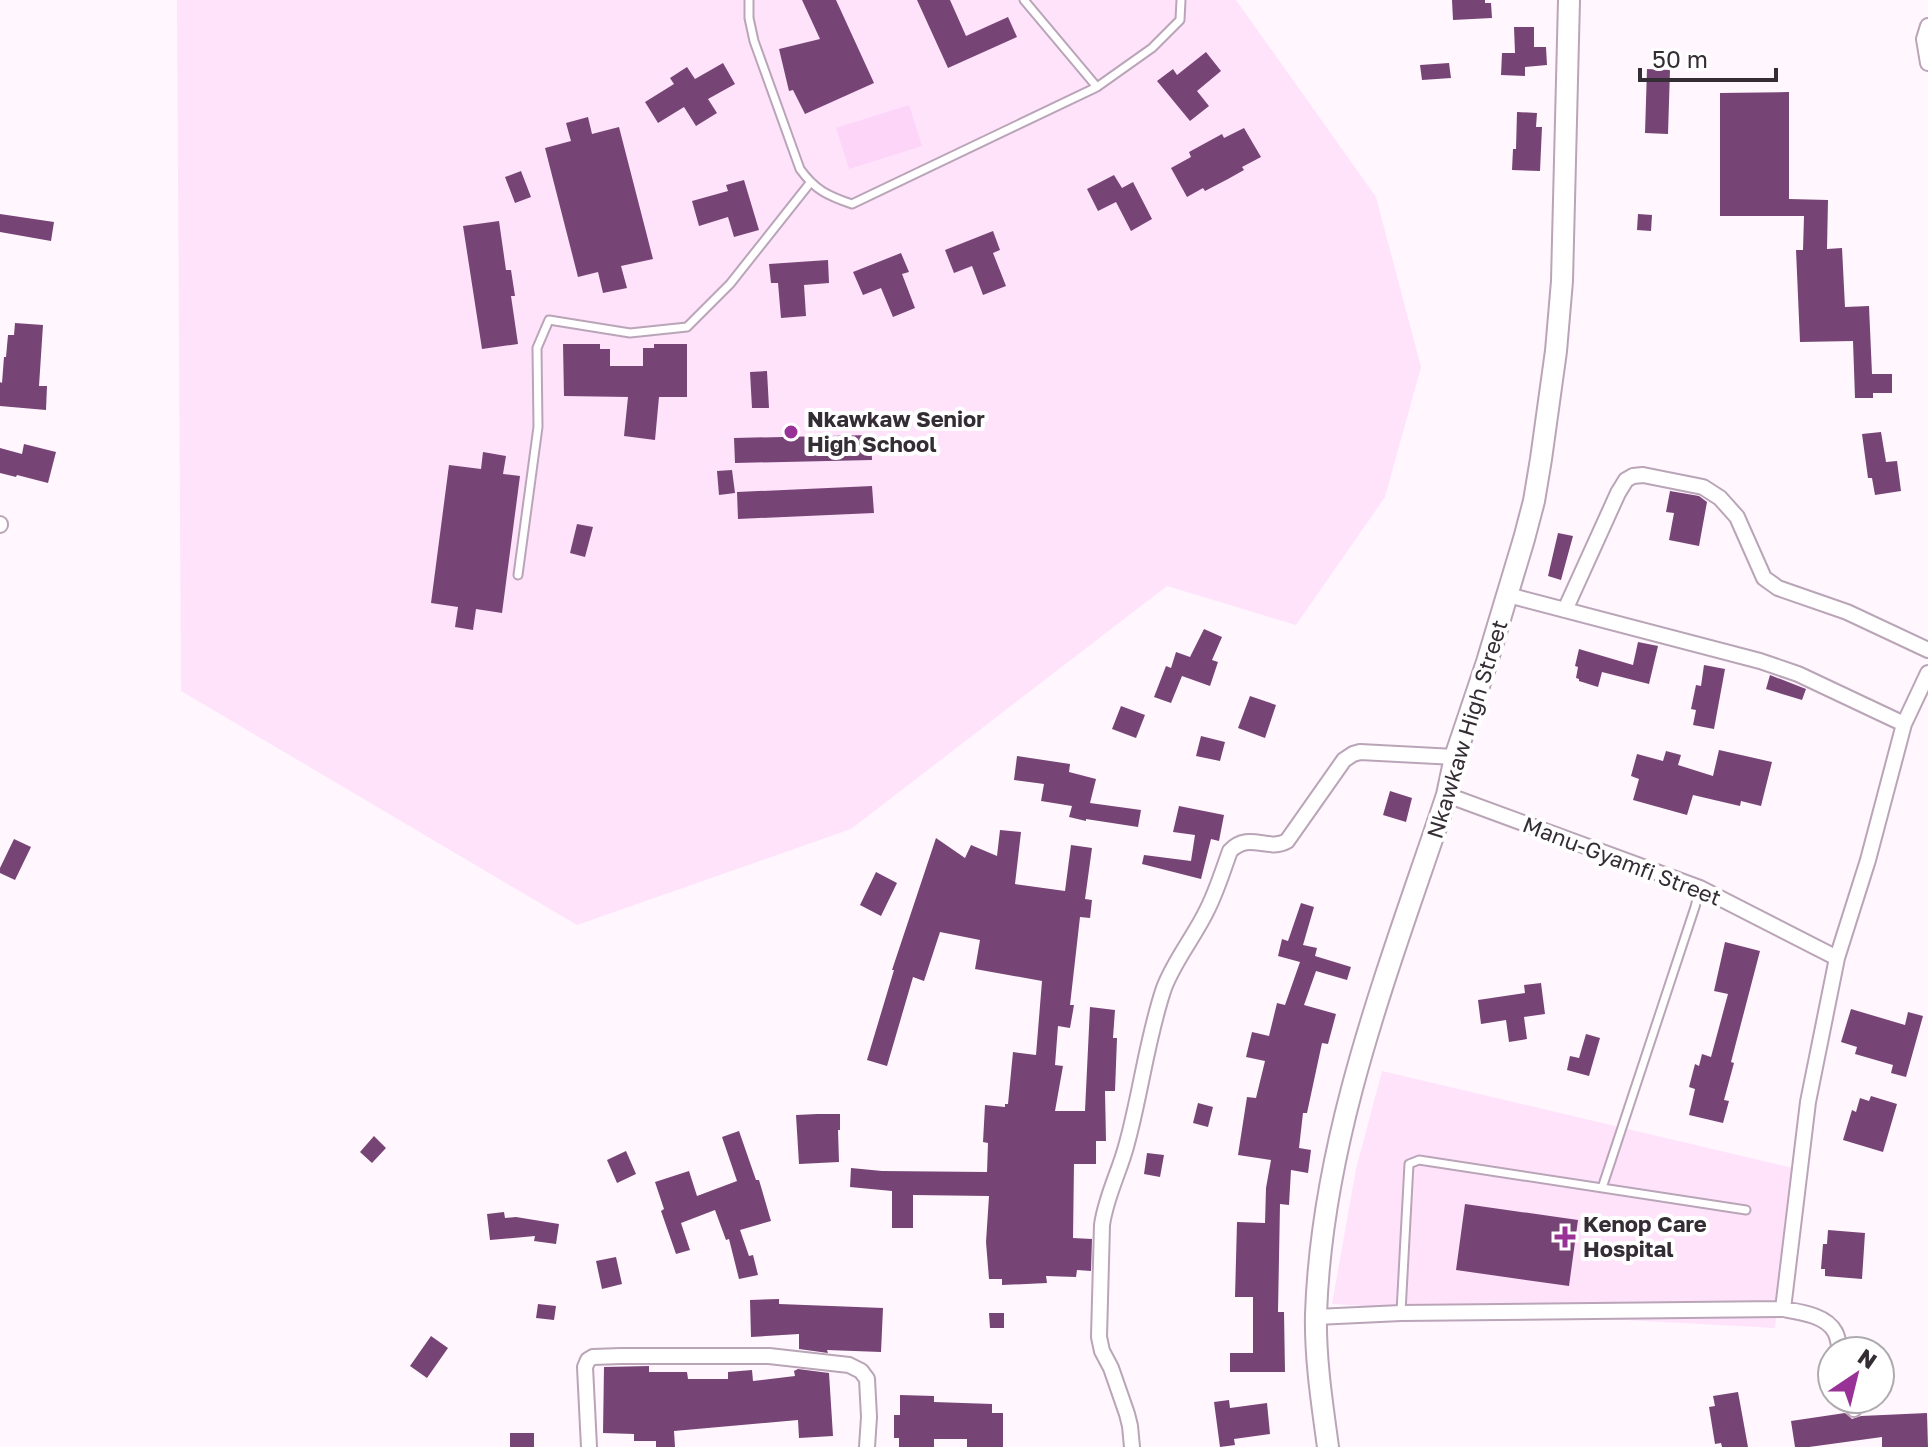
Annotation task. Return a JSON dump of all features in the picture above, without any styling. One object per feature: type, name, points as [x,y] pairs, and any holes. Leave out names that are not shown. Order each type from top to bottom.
[{"type":"main road","name":"Nkawkaw High Street","points":[[1328,1447],[1320,1389],[1316,1317],[1319,1268],[1343,1124],[1361,1054],[1447,795],[1455,757],[1508,595],[1534,501],[1556,351],[1562,281],[1569,0]]},
{"type":"street","points":[[1928,26],[1924,39],[1928,63]]},
{"type":"street","points":[[1565,610],[1618,493],[1626,480],[1643,475],[1703,487],[1720,498],[1737,517],[1764,578],[1778,588],[1847,612],[1928,650]]},
{"type":"street","points":[[1508,595],[1760,661],[1798,674],[1904,724]]},
{"type":"street","points":[[1783,1309],[1808,1102],[1837,958],[1868,860],[1904,724],[1928,673]]},
{"type":"street","points":[[1132,1447],[1127,1414],[1099,1337],[1102,1225],[1126,1147],[1152,1033],[1177,960],[1209,906],[1230,851],[1236,845],[1247,842],[1281,844],[1287,841],[1344,760],[1360,752],[1455,757]]},
{"type":"street","name":"Manu-Gyamfi Street","points":[[1447,795],[1700,888],[1837,958]]},
{"type":"street","points":[[1316,1317],[1401,1313],[1783,1309],[1809,1314],[1826,1323],[1836,1335]]},
{"type":"street","points":[[589,1447],[585,1367],[593,1357],[769,1356],[849,1365],[861,1371],[867,1379],[867,1447]]},
{"type":"lane","points":[[749,0],[754,41],[800,169],[810,183],[828,196],[852,204],[1097,87],[1152,48],[1180,20],[1181,0]]},
{"type":"lane","points":[[1024,0],[1097,87]]},
{"type":"lane","points":[[518,575],[538,427],[537,348],[549,320],[630,333],[687,327],[730,284],[810,183]]},
{"type":"lane","points":[[1602,1188],[1700,888]]},
{"type":"lane","points":[[1401,1313],[1409,1164],[1413,1161],[1746,1210]]},
{"type":"shaded area","name":"Nkawkaw Senior High School","points":[[177,0],[1236,0],[1376,197],[1421,367],[1385,497],[1296,625],[1167,586],[851,829],[577,925],[181,691]]},
{"type":"shaded area","points":[[909,105],[922,146],[849,169],[836,128]]},
{"type":"shaded area","name":"Kenop Care Hospital","points":[[1382,1071],[1793,1168],[1775,1328],[1332,1304],[1356,1169]]},
{"type":"building","points":[[802,0],[836,0],[874,83],[805,114],[793,90],[789,91],[779,49],[820,39]]},
{"type":"building","points":[[917,0],[950,0],[966,36],[1008,17],[1017,37],[948,68]]},
{"type":"building","points":[[1452,0],[1485,0],[1485,3],[1491,3],[1492,18],[1453,20]]},
{"type":"building","points":[[1514,27],[1534,27],[1534,47],[1546,47],[1547,65],[1525,67],[1525,76],[1501,75],[1502,53],[1515,53]]},
{"type":"building","points":[[1206,52],[1221,71],[1197,91],[1209,106],[1190,121],[1157,81],[1173,69],[1177,75]]},
{"type":"building","points":[[723,63],[735,84],[708,99],[717,113],[696,126],[684,107],[658,123],[645,102],[674,84],[670,78],[687,67],[695,79]]},
{"type":"building","points":[[1449,63],[1451,78],[1422,80],[1420,65]]},
{"type":"building","points":[[1647,69],[1670,70],[1668,134],[1645,133]]},
{"type":"building","points":[[1789,92],[1789,199],[1828,200],[1827,249],[1842,248],[1845,307],[1869,306],[1872,374],[1892,374],[1892,393],[1873,393],[1873,398],[1855,398],[1853,341],[1800,342],[1796,250],[1803,250],[1804,216],[1720,216],[1720,93]]},
{"type":"building","points":[[1517,112],[1537,113],[1536,127],[1542,127],[1540,171],[1512,170]]},
{"type":"building","points":[[588,117],[592,134],[619,127],[653,259],[621,266],[627,288],[603,293],[598,272],[578,277],[545,148],[571,141],[566,123]]},
{"type":"building","points":[[1244,128],[1261,157],[1228,179],[1187,197],[1171,168],[1191,157],[1189,152],[1222,134],[1224,138]]},
{"type":"building","points":[[521,171],[531,197],[515,203],[505,177]]},
{"type":"building","points":[[1114,175],[1122,188],[1133,182],[1152,219],[1131,231],[1116,202],[1098,211],[1087,189]]},
{"type":"building","points":[[744,180],[759,230],[734,237],[728,217],[699,226],[692,201],[728,191],[726,185]]},
{"type":"building","points":[[0,214],[54,222],[51,241],[0,232]]},
{"type":"building","points":[[1638,214],[1652,215],[1651,231],[1637,230]]},
{"type":"building","points":[[499,221],[506,270],[511,270],[515,296],[511,296],[518,344],[482,349],[463,226]]},
{"type":"building","points":[[993,231],[1000,250],[993,253],[1006,286],[983,295],[972,266],[954,273],[945,250]]},
{"type":"building","points":[[901,253],[909,272],[902,274],[915,308],[893,317],[881,288],[863,295],[853,272]]},
{"type":"building","points":[[828,260],[829,283],[804,285],[806,316],[781,318],[778,283],[771,283],[769,264]]},
{"type":"building","points":[[15,323],[43,325],[39,386],[47,386],[46,410],[0,406],[4,357],[8,335],[14,335]]},
{"type":"building","points":[[563,344],[600,344],[600,349],[610,349],[610,366],[643,366],[643,348],[654,348],[654,344],[687,344],[687,397],[659,397],[655,440],[624,436],[628,397],[564,396]]},
{"type":"building","points":[[767,371],[769,408],[752,408],[750,372]]},
{"type":"building","points":[[1881,432],[1886,462],[1897,461],[1901,491],[1875,495],[1872,478],[1868,478],[1862,434]]},
{"type":"building","points":[[871,435],[872,460],[735,463],[734,438]]},
{"type":"building","points":[[24,444],[56,452],[48,483],[0,473],[0,448],[22,454]]},
{"type":"building","points":[[483,452],[506,456],[503,474],[520,476],[502,613],[476,609],[473,630],[455,627],[458,607],[431,603],[449,465],[481,469]]},
{"type":"building","points":[[732,470],[735,493],[719,495],[717,471]]},
{"type":"building","points":[[872,486],[874,513],[738,519],[737,492]]},
{"type":"building","points":[[1670,491],[1699,496],[1707,502],[1699,546],[1669,540],[1674,513],[1666,512]]},
{"type":"building","points":[[577,524],[593,527],[585,557],[570,553]]},
{"type":"building","points":[[1558,533],[1573,536],[1561,580],[1548,576]]},
{"type":"building","points":[[1204,629],[1222,637],[1212,660],[1218,662],[1210,686],[1182,676],[1171,703],[1154,697],[1166,666],[1171,668],[1176,652],[1190,657]]},
{"type":"building","points":[[1638,642],[1658,646],[1649,684],[1602,672],[1598,687],[1576,678],[1579,649],[1633,665]]},
{"type":"building","points":[[1704,665],[1725,669],[1714,729],[1693,725],[1696,710],[1691,709],[1696,685],[1701,686]]},
{"type":"building","points":[[1770,675],[1806,689],[1802,700],[1766,689]]},
{"type":"building","points":[[1250,696],[1276,705],[1265,738],[1238,728]]},
{"type":"building","points":[[1121,706],[1145,715],[1136,738],[1112,729]]},
{"type":"building","points":[[1201,736],[1225,742],[1220,761],[1196,756]]},
{"type":"building","points":[[1719,750],[1772,762],[1761,806],[1741,801],[1740,806],[1693,795],[1687,815],[1633,800],[1639,779],[1631,776],[1637,754],[1663,761],[1666,751],[1681,755],[1678,765],[1713,776]]},
{"type":"building","points":[[1017,756],[1070,764],[1069,772],[1096,779],[1090,803],[1141,810],[1138,827],[1069,817],[1072,806],[1041,801],[1044,784],[1014,780]]},
{"type":"building","points":[[1390,791],[1412,798],[1406,822],[1383,815]]},
{"type":"building","points":[[1179,806],[1224,815],[1219,841],[1211,839],[1201,879],[1142,864],[1144,855],[1191,861],[1195,835],[1173,832]]},
{"type":"building","points":[[1000,830],[1021,832],[1015,884],[1065,891],[1071,845],[1092,848],[1085,899],[1092,900],[1090,918],[1080,917],[1070,1028],[1058,1026],[1055,1065],[1063,1066],[1055,1111],[1085,1111],[1090,1007],[1115,1010],[1115,1091],[1105,1091],[1106,1141],[1096,1141],[1096,1164],[1074,1164],[1073,1238],[1092,1239],[1091,1271],[1077,1270],[1076,1277],[1046,1276],[1047,1283],[1002,1285],[1002,1279],[989,1279],[986,1242],[989,1196],[913,1195],[913,1228],[892,1228],[892,1191],[850,1187],[851,1168],[987,1172],[988,1143],[983,1142],[985,1105],[1005,1107],[1008,1104],[1013,1052],[1036,1055],[1042,981],[975,969],[980,940],[940,932],[924,981],[913,977],[887,1066],[867,1060],[892,970],[936,838],[965,858],[971,845],[997,856]]},
{"type":"building","points":[[14,839],[31,847],[15,880],[0,873]]},
{"type":"building","points":[[876,872],[897,883],[881,916],[860,905]]},
{"type":"building","points":[[1301,903],[1314,907],[1303,945],[1317,948],[1315,956],[1351,967],[1347,980],[1316,971],[1304,1005],[1336,1014],[1328,1044],[1322,1043],[1307,1113],[1303,1113],[1299,1148],[1311,1150],[1308,1173],[1291,1170],[1289,1205],[1280,1204],[1278,1312],[1284,1312],[1285,1372],[1230,1372],[1230,1353],[1253,1353],[1253,1297],[1235,1297],[1237,1222],[1265,1223],[1271,1160],[1238,1155],[1247,1097],[1256,1098],[1265,1061],[1246,1057],[1252,1032],[1269,1036],[1277,1003],[1285,1005],[1300,962],[1278,956],[1282,939],[1288,941]]},
{"type":"building","points":[[1725,942],[1760,951],[1731,1062],[1734,1063],[1724,1100],[1729,1101],[1723,1123],[1689,1115],[1695,1089],[1689,1087],[1695,1064],[1699,1066],[1702,1054],[1711,1057],[1728,994],[1714,991]]},
{"type":"building","points":[[1541,983],[1545,1014],[1524,1017],[1527,1039],[1509,1042],[1506,1020],[1481,1024],[1478,1000],[1525,993],[1524,985]]},
{"type":"building","points":[[1851,1009],[1905,1025],[1908,1012],[1923,1016],[1906,1077],[1891,1073],[1893,1065],[1855,1054],[1857,1047],[1841,1042]]},
{"type":"building","points":[[1586,1034],[1600,1038],[1589,1076],[1567,1070],[1570,1056],[1579,1058]]},
{"type":"building","points":[[1871,1096],[1897,1104],[1883,1152],[1843,1140],[1852,1110],[1856,1112],[1860,1098],[1869,1101]]},
{"type":"building","points":[[1198,1103],[1213,1107],[1208,1127],[1193,1123]]},
{"type":"building","points":[[840,1114],[839,1162],[799,1164],[796,1115]]},
{"type":"building","points":[[739,1131],[756,1180],[759,1180],[771,1221],[740,1230],[749,1256],[753,1255],[758,1275],[739,1279],[729,1239],[726,1240],[715,1210],[681,1223],[690,1250],[676,1254],[655,1182],[689,1171],[697,1196],[737,1181],[722,1137]]},
{"type":"building","points":[[374,1136],[386,1148],[372,1163],[360,1152]]},
{"type":"building","points":[[626,1151],[636,1174],[617,1183],[607,1160]]},
{"type":"building","points":[[1147,1153],[1164,1155],[1160,1177],[1144,1174]]},
{"type":"building","points":[[1465,1204],[1578,1220],[1569,1286],[1456,1270]]},
{"type":"building","points":[[504,1212],[505,1218],[559,1224],[556,1244],[534,1241],[535,1236],[490,1240],[487,1214]]},
{"type":"building","points":[[1828,1230],[1865,1233],[1862,1279],[1825,1276],[1825,1269],[1821,1269],[1823,1244],[1827,1244]]},
{"type":"building","points":[[616,1257],[622,1284],[602,1289],[596,1261]]},
{"type":"building","points":[[779,1299],[779,1304],[883,1308],[881,1352],[827,1350],[828,1353],[799,1349],[799,1334],[751,1337],[750,1300]]},
{"type":"building","points":[[538,1304],[556,1306],[554,1320],[536,1318]]},
{"type":"building","points":[[989,1313],[1004,1313],[1004,1328],[990,1328]]},
{"type":"building","points":[[431,1336],[448,1348],[427,1378],[410,1366]]},
{"type":"building","points":[[649,1366],[649,1372],[687,1372],[688,1379],[728,1379],[728,1372],[752,1370],[753,1381],[795,1376],[794,1371],[798,1369],[829,1373],[833,1436],[799,1438],[798,1420],[674,1431],[675,1447],[656,1447],[656,1441],[634,1441],[634,1434],[603,1433],[604,1367]]},
{"type":"building","points":[[1738,1392],[1748,1447],[1722,1447],[1721,1443],[1715,1444],[1709,1407],[1715,1406],[1713,1396]]},
{"type":"building","points":[[900,1395],[934,1396],[934,1402],[992,1404],[992,1413],[1003,1413],[1003,1447],[967,1447],[967,1439],[934,1439],[934,1447],[899,1447],[899,1438],[894,1438],[894,1415],[900,1415]]},
{"type":"building","points":[[1229,1400],[1230,1408],[1267,1403],[1270,1434],[1234,1439],[1235,1445],[1220,1447],[1214,1402]]},
{"type":"building","points":[[1927,1413],[1928,1447],[1882,1447],[1882,1437],[1795,1447],[1791,1421],[1832,1415],[1847,1415],[1852,1419]]},
{"type":"building","points":[[510,1433],[534,1433],[534,1447],[510,1447]]},
{"type":"place","name":"Nkawkaw Senior High School","points":[[791,432]]},
{"type":"place","name":"Kenop Care Hospital","points":[[1565,1237]]}]
